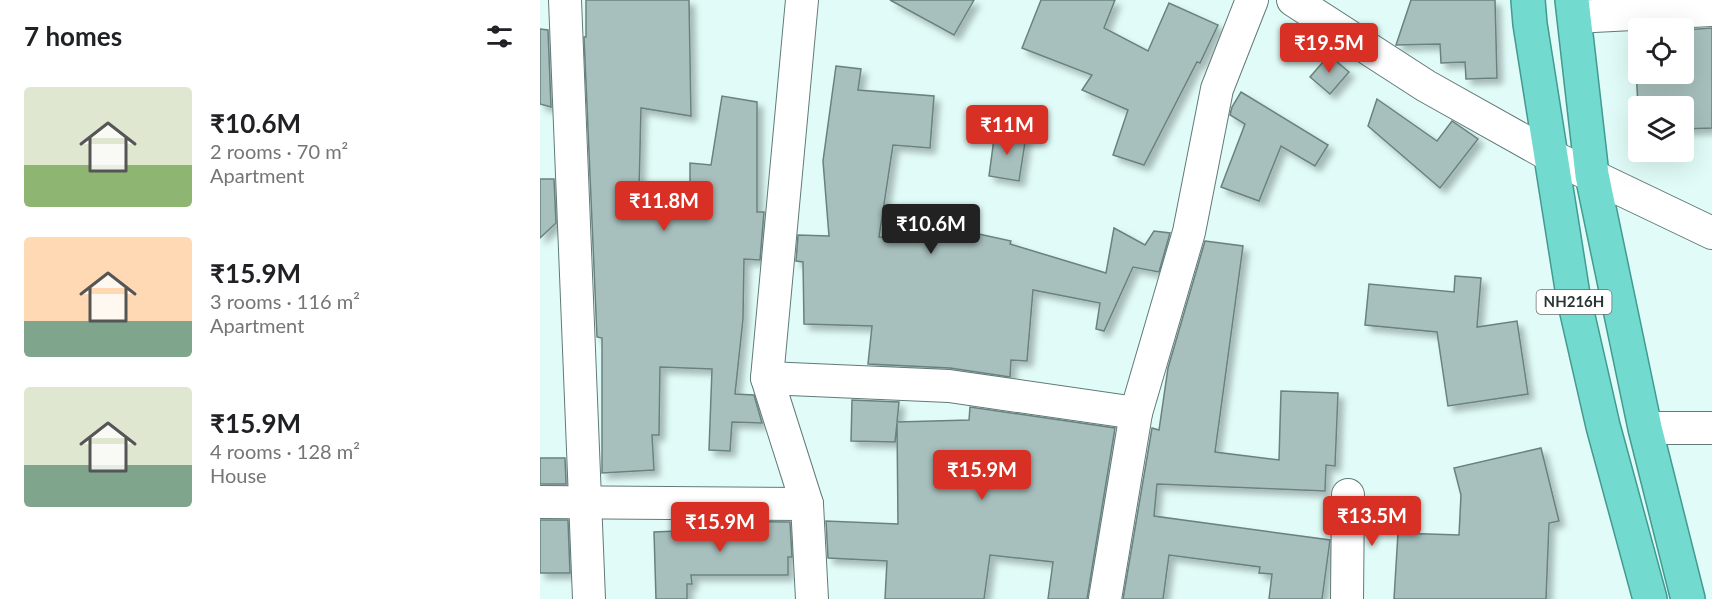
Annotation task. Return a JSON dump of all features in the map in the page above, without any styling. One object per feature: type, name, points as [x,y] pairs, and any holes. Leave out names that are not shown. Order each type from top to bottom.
[{"type":"highway","name":"NH216H","points":[[1528,0],[1575,306],[1603,426],[1650,599]]},
{"type":"highway","name":"NH216H","points":[[1573,9],[1592,175],[1645,428],[1688,599]]},
{"type":"street","points":[[564,0],[589,599]]},
{"type":"street","points":[[802,0],[767,378],[807,504],[812,599]]},
{"type":"street","points":[[1105,599],[1136,413],[1189,232],[1217,88],[1252,0]]},
{"type":"street","points":[[1293,0],[1426,86],[1551,156],[1712,233]]},
{"type":"street","points":[[1573,9],[1712,10]]},
{"type":"street","points":[[767,378],[949,387],[1136,413]]},
{"type":"street","points":[[1645,428],[1712,428]]},
{"type":"street","points":[[1347,599],[1348,495]]},
{"type":"street","points":[[540,502],[807,504]]},
{"type":"building","points":[[586,0],[689,0],[691,116],[641,108],[639,192],[690,192],[690,163],[711,165],[722,96],[757,102],[757,212],[764,212],[760,260],[744,259],[743,319],[735,394],[754,395],[762,423],[732,422],[730,451],[709,450],[712,369],[660,367],[659,435],[652,435],[654,470],[602,473],[602,338],[597,337],[584,37],[586,37]]},
{"type":"building","points":[[890,0],[974,0],[954,35]]},
{"type":"building","points":[[1041,0],[1115,0],[1104,28],[1148,51],[1169,3],[1218,25],[1200,63],[1197,62],[1144,165],[1113,155],[1128,110],[1082,90],[1092,75],[1022,48]]},
{"type":"building","points":[[1411,0],[1495,0],[1497,78],[1466,79],[1465,62],[1441,63],[1440,44],[1396,45]]},
{"type":"building","points":[[1712,28],[1712,128],[1694,129],[1694,96],[1637,96],[1637,84],[1694,84],[1694,29]]},
{"type":"building","points":[[540,29],[548,30],[551,107],[540,104]]},
{"type":"building","points":[[1329,55],[1349,72],[1330,94],[1310,77]]},
{"type":"building","points":[[836,66],[861,69],[858,90],[934,96],[930,148],[893,145],[879,237],[925,238],[928,223],[1011,241],[1010,244],[1106,273],[1114,228],[1145,245],[1154,231],[1170,233],[1159,272],[1133,267],[1104,331],[1096,329],[1100,303],[1033,290],[1027,361],[1011,360],[1010,377],[950,368],[868,364],[872,326],[804,324],[803,262],[796,261],[798,235],[829,236],[823,161]]},
{"type":"building","points":[[1241,92],[1328,145],[1315,166],[1281,146],[1259,201],[1221,187],[1245,124],[1230,115]]},
{"type":"building","points":[[1377,99],[1437,141],[1452,121],[1478,139],[1440,188],[1368,126]]},
{"type":"building","points":[[995,131],[1026,136],[1019,181],[989,176]]},
{"type":"building","points":[[540,179],[554,179],[556,223],[540,238]]},
{"type":"building","points":[[1205,241],[1243,246],[1215,452],[1279,460],[1281,391],[1338,393],[1335,466],[1326,465],[1325,491],[1157,484],[1154,516],[1330,540],[1322,599],[1269,599],[1272,574],[1259,573],[1260,567],[1169,555],[1163,599],[1123,599],[1152,428],[1159,430],[1168,368]]},
{"type":"building","points":[[1455,276],[1481,278],[1477,327],[1517,321],[1528,394],[1448,406],[1437,332],[1365,325],[1369,284],[1454,292]]},
{"type":"building","points":[[852,400],[899,402],[897,422],[969,420],[970,407],[1115,428],[1087,599],[1048,599],[1053,562],[990,555],[984,599],[885,599],[887,561],[828,558],[826,521],[898,524],[897,423],[895,442],[851,441]]},
{"type":"building","points":[[1541,448],[1559,521],[1549,523],[1546,599],[1394,599],[1398,533],[1459,535],[1461,495],[1454,468]]},
{"type":"building","points":[[540,458],[565,458],[566,484],[540,484]]},
{"type":"building","points":[[540,520],[568,520],[570,573],[540,573]]},
{"type":"building","points":[[702,521],[790,522],[792,557],[788,557],[788,575],[691,575],[692,584],[687,584],[687,599],[656,599],[654,532],[702,530]]}]
